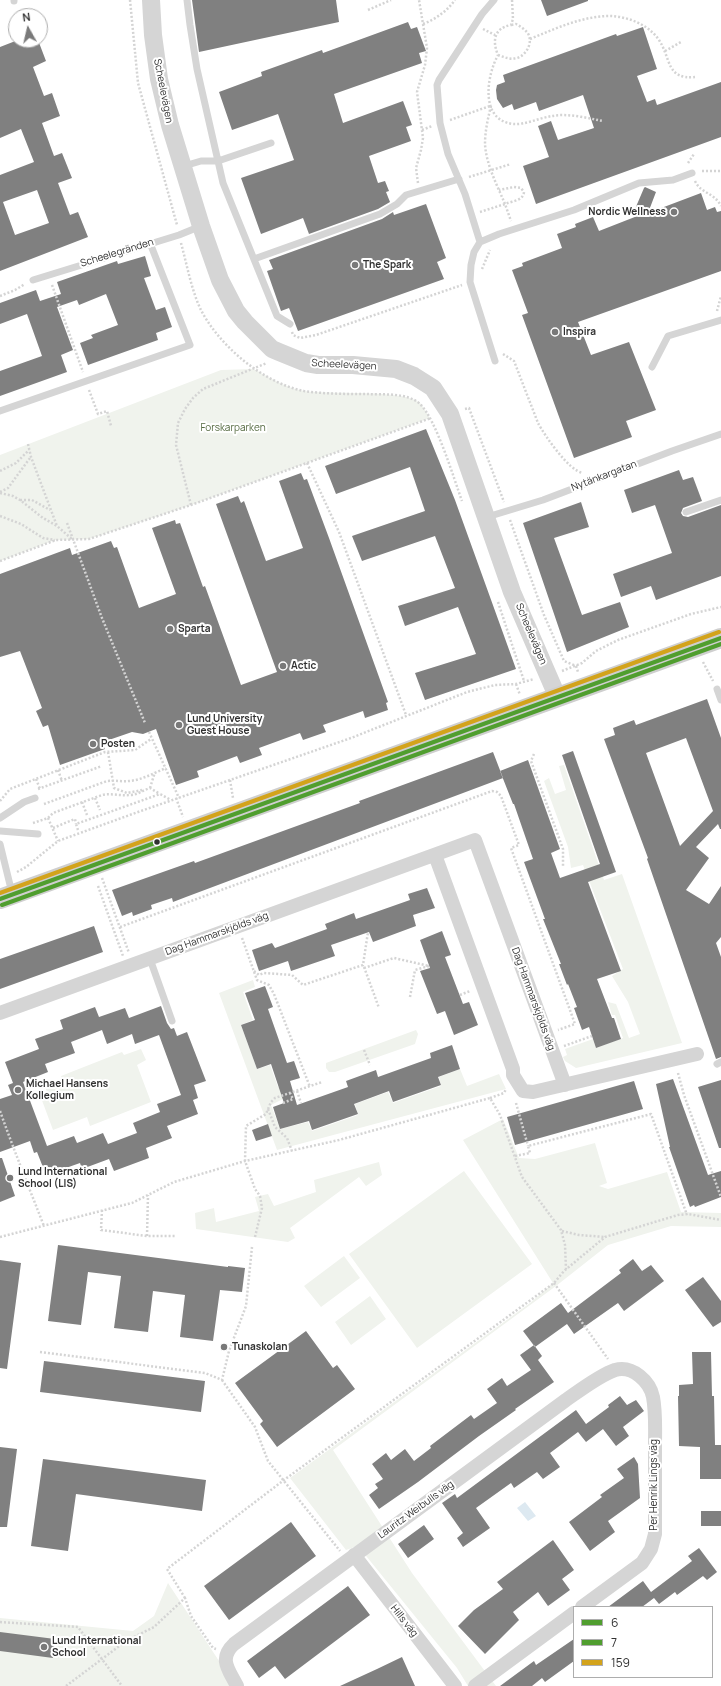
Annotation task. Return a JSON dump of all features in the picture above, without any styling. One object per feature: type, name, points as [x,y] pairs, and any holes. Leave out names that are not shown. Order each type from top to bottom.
[{"type":"main road","points":[[7,890],[721,638]]},
{"type":"street","name":"Scheelevägen","points":[[151,0],[153,35],[159,79],[182,166],[220,280],[236,311],[272,349],[306,363],[396,369],[414,376],[433,388],[450,414],[512,592],[557,696]]},
{"type":"street","name":"Dag Hammarskjölds väg","points":[[0,1014],[475,840],[565,1085]]},
{"type":"street","points":[[435,855],[498,1026],[513,1069],[513,1075],[522,1091],[528,1093],[697,1054]]},
{"type":"street","name":"Lauritz Weibulls väg","points":[[226,1660],[234,1644],[566,1400],[590,1384],[616,1370],[624,1370]]},
{"type":"street","name":"Per Henrik Lings väg","points":[[583,1606],[642,1563],[651,1550],[655,1534],[655,1427],[653,1397],[641,1376],[624,1370]]},
{"type":"street","name":"Hills väg","points":[[350,1558],[455,1686]]},
{"type":"street","points":[[475,1686],[573,1614]]},
{"type":"street","points":[[226,1660],[237,1686]]},
{"type":"lane","points":[[187,0],[197,66],[223,183],[277,316],[290,324]]},
{"type":"lane","points":[[480,242],[459,180],[448,154],[440,123],[437,85],[482,14],[494,0]]},
{"type":"lane","points":[[182,166],[202,161],[218,161],[271,142]]},
{"type":"lane","points":[[495,361],[470,282],[471,265],[474,252],[480,242],[499,234],[574,210],[639,183],[673,180],[692,173]]},
{"type":"lane","points":[[254,259],[380,214],[397,204],[406,195],[459,180]]},
{"type":"lane","name":"Scheelegränden","points":[[33,280],[201,226]]},
{"type":"lane","points":[[0,411],[190,345],[150,243]]},
{"type":"lane","points":[[652,367],[668,336],[719,320]]},
{"type":"lane","name":"Nytänkargatan","points":[[487,517],[508,512],[543,500],[658,456],[721,434]]},
{"type":"lane","points":[[686,512],[721,500]]},
{"type":"lane","points":[[717,689],[721,700]]},
{"type":"lane","points":[[0,818],[24,802],[35,798]]},
{"type":"lane","points":[[0,831],[38,834]]},
{"type":"lane","points":[[0,844],[7,890]]},
{"type":"lane","points":[[150,959],[172,1021]]},
{"type":"path","points":[[368,10],[391,0]]},
{"type":"path","points":[[416,168],[421,150],[422,130],[417,92],[425,65],[427,48],[418,0]]},
{"type":"path","points":[[423,24],[436,18],[455,0]]},
{"type":"path","points":[[511,25],[514,14],[512,0]]},
{"type":"path","points":[[530,39],[582,19],[614,16],[641,23],[659,40],[675,74],[684,78],[695,77]]},
{"type":"path","points":[[498,55],[507,58],[517,58],[525,53],[529,46],[530,39],[527,32],[516,24],[505,26],[495,35],[494,42],[498,55],[493,63],[488,79],[488,91],[491,106],[485,142],[492,170],[504,204],[520,199],[524,192],[521,188],[514,187],[500,190]]},
{"type":"path","points":[[665,51],[681,42]]},
{"type":"path","points":[[422,130],[491,106]]},
{"type":"path","points":[[491,106],[498,117],[503,121],[512,124],[521,124],[554,115],[569,115],[603,121]]},
{"type":"path","points":[[459,180],[511,164]]},
{"type":"path","points":[[721,171],[692,173],[698,188],[718,199],[721,206]]},
{"type":"path","points":[[290,324],[293,336],[300,338],[316,335],[470,282],[480,280],[484,262]]},
{"type":"path","points":[[48,275],[98,414],[106,412],[111,426]]},
{"type":"path","points":[[0,296],[16,290],[33,280]]},
{"type":"path","points":[[719,320],[717,308],[721,296]]},
{"type":"path","points":[[191,505],[176,445],[178,423],[184,409],[203,389],[272,361],[298,342],[300,338]]},
{"type":"path","points":[[502,354],[514,361],[542,431],[575,470],[581,473],[588,472]]},
{"type":"path","points":[[0,516],[21,524],[43,538],[74,541],[89,539],[191,505],[430,418],[469,408],[508,512],[544,615],[564,661],[576,666]]},
{"type":"path","points":[[430,418],[463,504]]},
{"type":"path","points":[[28,444],[31,457],[57,526]]},
{"type":"path","points":[[0,471],[16,463],[29,449]]},
{"type":"path","points":[[0,493],[8,488],[31,457]]},
{"type":"path","points":[[307,463],[339,532],[406,715]]},
{"type":"path","points":[[0,493],[13,496],[20,500],[43,518],[57,526],[74,541]]},
{"type":"path","points":[[20,500],[32,500],[50,510]]},
{"type":"path","points":[[67,523],[102,618],[145,723]]},
{"type":"path","points":[[0,560],[56,540]]},
{"type":"path","points":[[497,600],[524,681]]},
{"type":"path","points":[[7,890],[26,868],[58,841],[171,800],[351,738],[467,692],[495,685],[516,684],[549,676],[576,666],[596,651],[618,640],[691,614],[721,607]]},
{"type":"path","points":[[703,662],[717,689]]},
{"type":"path","points":[[149,732],[178,798],[184,820],[180,822]]},
{"type":"path","points":[[0,801],[10,789],[22,784],[108,752],[135,750],[151,739]]},
{"type":"path","points":[[17,832],[34,823],[48,818],[53,813],[110,793],[114,788],[108,752]]},
{"type":"path","points":[[534,754],[531,761],[563,849],[563,867]]},
{"type":"path","points":[[102,766],[33,791],[24,802],[38,806],[113,780],[129,782],[166,768]]},
{"type":"path","points":[[58,770],[62,781]]},
{"type":"path","points":[[150,788],[155,772]]},
{"type":"path","points":[[36,779],[40,789]]},
{"type":"path","points":[[230,780],[233,801]]},
{"type":"path","points":[[30,781],[31,785]]},
{"type":"path","points":[[22,784],[24,788]]},
{"type":"path","points":[[114,788],[127,793],[150,788],[171,800]]},
{"type":"path","points":[[110,793],[118,796],[130,795],[139,794],[143,790]]},
{"type":"path","points":[[120,927],[492,791],[497,792],[501,796],[519,845],[511,848],[575,1024],[546,1033]]},
{"type":"path","points":[[76,824],[160,794]]},
{"type":"path","points":[[95,798],[100,810]]},
{"type":"path","points":[[82,802],[87,815]]},
{"type":"path","points":[[48,818],[58,841]]},
{"type":"path","points":[[53,828],[75,819],[78,830]]},
{"type":"path","points":[[98,886],[123,958],[130,956],[102,877]]},
{"type":"path","points":[[238,927],[258,980],[269,985],[274,994],[310,1087]]},
{"type":"path","points":[[368,932],[363,966],[379,1008]]},
{"type":"path","points":[[254,971],[259,975],[264,973],[292,975],[303,986],[363,966],[394,958],[429,966],[415,970],[410,997]]},
{"type":"path","points":[[553,1051],[592,1036]]},
{"type":"path","points":[[364,1050],[370,1065]]},
{"type":"path","points":[[675,1059],[684,1095],[721,1197]]},
{"type":"path","points":[[255,1237],[262,1208],[260,1196],[255,1189],[245,1162],[246,1126],[266,1114],[275,1098],[322,1082]]},
{"type":"path","points":[[297,1091],[301,1103]]},
{"type":"path","points":[[283,1103],[293,1099],[290,1093]]},
{"type":"path","points":[[0,1237],[132,1203],[174,1182],[292,1150],[339,1140],[490,1098],[500,1115],[522,1177],[561,1230],[565,1245],[566,1269]]},
{"type":"path","points":[[515,1156],[530,1152],[516,1103]]},
{"type":"path","points":[[268,1108],[275,1127],[287,1138],[292,1150]]},
{"type":"path","points":[[0,1111],[19,1165],[30,1188],[44,1226]]},
{"type":"path","points":[[528,1146],[651,1114],[687,1215]]},
{"type":"path","points":[[147,1236],[148,1194]]},
{"type":"path","points":[[102,1210],[101,1230],[147,1236],[175,1236]]},
{"type":"path","points":[[561,1230],[579,1235],[605,1237],[678,1215],[721,1220]]},
{"type":"path","points":[[226,1660],[213,1648],[192,1616],[185,1598],[168,1569],[284,1480],[554,1283],[566,1269],[605,1237]]},
{"type":"path","points":[[222,1380],[229,1350],[246,1306],[252,1247]]},
{"type":"path","points":[[554,1283],[598,1346]]},
{"type":"path","points":[[40,1352],[205,1373],[222,1380],[255,1427],[268,1461],[350,1558]]},
{"type":"path","points":[[66,1686],[126,1641],[154,1627],[185,1598]]},
{"type":"path","points":[[0,1622],[78,1627],[122,1686]]},
{"type":"green space","name":"Forskarparken","points":[[253,369],[297,390],[383,394],[411,399],[423,406],[430,418],[191,505],[89,539],[55,540],[0,561],[0,455],[221,370]]},
{"type":"green space","points":[[564,765],[604,880],[622,874],[682,1043],[576,1068],[565,1061],[563,1057],[567,1055],[565,1049],[593,1039],[596,1048],[623,1038],[615,1015],[612,1015],[608,1002],[616,1004],[629,1038],[640,1034],[628,1002],[612,976],[623,969],[583,865],[571,868],[568,847],[544,781],[549,778],[555,794],[566,790],[559,766]]},
{"type":"green space","points":[[253,980],[255,987],[243,992],[253,1020],[241,1025],[257,1069],[270,1065],[278,1087],[284,1085],[287,1097],[271,1105],[280,1129],[308,1122],[312,1131],[358,1115],[355,1104],[388,1092],[393,1103],[441,1086],[439,1077],[460,1069],[467,1086],[499,1074],[506,1089],[277,1150],[219,993]]},
{"type":"green space","points":[[416,1030],[418,1034],[415,1044],[335,1072],[329,1072],[326,1068],[326,1063]]},
{"type":"green space","points":[[141,1049],[146,1060],[137,1065],[151,1102],[90,1126],[87,1117],[53,1130],[40,1095],[47,1092],[45,1087],[63,1082],[61,1076],[122,1052],[124,1055]]},
{"type":"green space","points":[[503,1119],[519,1158],[535,1159],[595,1143],[607,1183],[599,1186],[608,1189],[667,1172],[681,1212],[721,1213],[721,1227],[671,1226],[608,1245],[556,1286],[333,1450],[412,1573],[496,1686],[468,1686],[457,1668],[358,1546],[346,1550],[290,1478],[530,1303],[553,1283],[463,1140]]},
{"type":"green space","points":[[379,1162],[382,1175],[366,1186],[359,1177],[290,1228],[295,1238],[288,1242],[196,1229],[195,1213],[214,1208],[216,1222],[259,1211],[255,1197],[268,1194],[274,1206],[316,1192],[314,1180]]},
{"type":"green space","points":[[464,1171],[532,1264],[417,1348],[349,1254]]},
{"type":"green space","points":[[344,1256],[360,1278],[321,1307],[304,1286]]},
{"type":"green space","points":[[370,1296],[386,1319],[351,1345],[335,1322]]},
{"type":"green space","points":[[168,1583],[219,1661],[232,1686],[0,1686],[0,1618],[133,1631],[154,1616]]},
{"type":"shaded area","points":[[525,1502],[536,1516],[528,1521],[517,1508]]},
{"type":"building","points":[[192,0],[336,0],[339,22],[199,52]]},
{"type":"building","points":[[541,0],[588,0],[588,1],[547,16]]},
{"type":"building","points":[[408,22],[411,29],[417,27],[426,51],[419,53],[422,63],[334,94],[343,123],[403,101],[412,125],[406,127],[411,141],[369,156],[378,183],[385,181],[389,191],[386,192],[390,202],[378,209],[309,234],[303,218],[261,234],[241,178],[294,160],[278,114],[232,130],[219,92],[262,76],[261,72],[322,50],[323,53]]},
{"type":"building","points":[[643,27],[657,69],[637,76],[647,102],[655,99],[657,105],[721,82],[721,137],[536,204],[523,166],[549,157],[538,126],[551,121],[558,140],[594,128],[583,95],[539,111],[536,102],[514,110],[512,104],[503,108],[497,99],[496,90],[497,85],[505,82],[503,75],[616,34],[617,36]]},
{"type":"building","points":[[8,44],[8,48],[41,48],[46,61],[33,67],[44,96],[52,93],[60,116],[42,123],[54,156],[62,153],[72,178],[58,183],[70,215],[78,212],[88,237],[0,271],[0,175],[34,162],[21,129],[0,138],[0,47]],"holes":[[[37,190],[49,223],[15,235],[3,202]]]},
{"type":"building","name":"Inspira","points":[[645,187],[656,192],[648,213],[701,193],[707,210],[715,207],[717,212],[721,211],[721,271],[578,322],[591,355],[629,342],[656,410],[626,421],[632,437],[574,458],[522,315],[528,313],[512,270],[523,266],[522,263],[562,248],[557,234],[576,227],[575,224],[593,217],[599,231],[645,213],[635,209]]},
{"type":"building","name":"The Spark","points":[[426,204],[446,258],[437,262],[444,279],[298,331],[289,308],[281,311],[267,271],[273,269],[269,260],[382,219],[393,212],[394,215]]},
{"type":"building","points":[[145,256],[151,276],[144,278],[156,310],[165,307],[172,327],[156,333],[158,340],[88,365],[80,343],[93,338],[91,335],[118,325],[106,294],[79,305],[77,300],[57,307],[73,350],[61,355],[67,372],[0,396],[0,371],[42,356],[27,314],[0,324],[0,303],[36,290],[40,301],[61,294],[57,282],[117,261],[118,264]]},
{"type":"building","points":[[426,429],[455,500],[516,669],[425,700],[415,673],[476,654],[458,607],[405,626],[398,606],[455,588],[435,536],[362,561],[352,536],[425,511],[410,467],[336,494],[325,466]]},
{"type":"building","points":[[679,470],[683,480],[693,477],[702,501],[683,508],[681,513],[683,516],[688,517],[721,505],[721,576],[656,600],[651,586],[621,597],[613,574],[672,553],[655,505],[632,513],[624,490]]},
{"type":"building","name":"Sparta","points":[[301,473],[304,480],[307,479],[329,538],[388,702],[386,703],[388,710],[365,718],[363,711],[323,725],[326,732],[303,740],[300,733],[259,748],[262,755],[240,763],[237,756],[197,771],[199,777],[176,785],[156,729],[143,734],[132,732],[103,742],[105,749],[60,765],[48,725],[43,727],[36,711],[42,708],[20,651],[0,657],[0,574],[70,548],[72,555],[111,541],[114,548],[117,547],[139,608],[176,594],[152,528],[175,520],[176,524],[180,523],[241,685],[277,672],[216,504],[238,496],[241,503],[244,501],[266,561],[303,548],[279,481]]},
{"type":"building","points":[[581,502],[589,527],[554,538],[582,615],[620,602],[629,627],[567,652],[523,523]]},
{"type":"building","points":[[707,699],[721,738],[721,829],[718,824],[696,847],[709,858],[686,890],[709,904],[721,886],[721,937],[716,943],[721,957],[721,1057],[716,1059],[647,859],[648,858],[604,739],[615,735],[613,728],[634,720],[636,725]],"holes":[[[686,738],[713,811],[680,846],[646,753]]]},
{"type":"building","points":[[573,751],[616,872],[588,882],[621,971],[597,979],[612,1018],[614,1018],[621,1039],[596,1048],[589,1027],[582,1030],[574,1008],[577,1007],[568,984],[567,985],[559,964],[561,964],[543,919],[545,919],[524,862],[533,859],[514,804],[500,771],[528,760],[560,849],[551,853],[560,878],[600,864],[562,755]]},
{"type":"building","points":[[493,752],[503,778],[173,902],[172,898],[151,905],[152,909],[133,916],[132,912],[122,916],[112,890],[194,861],[195,863],[360,803],[359,801]]},
{"type":"building","points":[[427,888],[435,908],[413,915],[416,926],[373,942],[369,932],[331,945],[335,956],[291,971],[288,961],[259,971],[252,950],[272,943],[275,948],[327,929],[325,924],[354,913],[356,919],[410,900],[408,894]]},
{"type":"building","points":[[94,926],[103,952],[0,989],[0,959]]},
{"type":"building","points":[[442,931],[451,955],[445,957],[463,1004],[469,1002],[478,1025],[454,1035],[445,1011],[437,1014],[420,971],[430,968],[420,940]]},
{"type":"building","points":[[265,986],[273,1007],[268,1009],[287,1063],[294,1061],[300,1078],[290,1081],[297,1105],[348,1087],[346,1081],[376,1070],[378,1077],[431,1058],[430,1053],[452,1045],[460,1069],[438,1077],[441,1085],[393,1102],[389,1091],[354,1104],[358,1114],[312,1130],[309,1121],[280,1129],[273,1107],[284,1103],[271,1064],[257,1069],[241,1025],[255,1020],[245,993]]},
{"type":"building","name":"Michael Hansens Kollegium","points":[[161,1006],[167,1023],[171,1029],[174,1028],[177,1036],[187,1032],[206,1081],[194,1085],[198,1098],[193,1100],[198,1114],[167,1126],[172,1138],[146,1148],[149,1158],[114,1171],[109,1159],[82,1169],[80,1163],[46,1175],[37,1152],[34,1153],[30,1141],[0,1152],[0,1099],[12,1095],[8,1085],[13,1083],[5,1062],[39,1049],[35,1039],[63,1029],[60,1020],[95,1007],[99,1017],[125,1008],[129,1018]],"holes":[[[102,1030],[107,1044],[132,1034],[135,1044],[159,1035],[181,1095],[157,1104],[160,1112],[133,1123],[137,1133],[108,1144],[103,1133],[77,1143],[74,1136],[47,1146],[23,1082],[48,1072],[45,1064],[75,1053],[71,1042]]]},
{"type":"building","points":[[673,1079],[708,1175],[721,1171],[721,1197],[695,1207],[694,1205],[690,1207],[669,1147],[656,1084]]},
{"type":"building","points":[[721,1080],[721,1148],[719,1148],[698,1087]]},
{"type":"building","points":[[634,1081],[643,1109],[515,1145],[507,1117]]},
{"type":"building","points":[[268,1124],[272,1136],[256,1141],[252,1130]]},
{"type":"building","points":[[0,1158],[2,1158],[15,1196],[0,1202]]},
{"type":"building","points":[[58,1245],[245,1268],[242,1292],[220,1290],[213,1341],[180,1337],[185,1295],[153,1291],[148,1332],[114,1328],[121,1276],[88,1272],[81,1325],[48,1321]]},
{"type":"building","points":[[633,1259],[642,1271],[651,1265],[664,1281],[624,1311],[618,1303],[574,1334],[567,1324],[535,1347],[523,1331],[561,1303],[568,1313],[621,1273],[619,1270]]},
{"type":"building","points":[[0,1260],[21,1263],[7,1369],[0,1368]]},
{"type":"building","points":[[703,1277],[721,1301],[721,1322],[713,1327],[685,1290]]},
{"type":"building","points":[[306,1331],[333,1368],[337,1365],[355,1389],[277,1447],[260,1424],[263,1421],[235,1383]]},
{"type":"building","points":[[534,1345],[542,1356],[538,1360],[554,1382],[379,1509],[369,1495],[378,1488],[375,1484],[383,1479],[372,1464],[386,1453],[391,1460],[405,1449],[414,1461],[431,1448],[430,1446],[471,1415],[474,1419],[497,1403],[487,1389],[502,1378],[507,1386],[531,1370],[520,1355]]},
{"type":"building","points":[[692,1352],[711,1352],[715,1445],[721,1445],[721,1479],[700,1479],[700,1447],[679,1446],[679,1385],[693,1384]]},
{"type":"building","points":[[44,1361],[205,1381],[201,1412],[40,1392]]},
{"type":"building","points":[[620,1396],[627,1405],[636,1400],[644,1411],[623,1427],[629,1436],[616,1446],[603,1429],[586,1442],[578,1432],[550,1453],[560,1467],[543,1479],[537,1472],[514,1488],[511,1483],[476,1508],[490,1528],[463,1547],[457,1538],[463,1533],[442,1503],[455,1494],[457,1498],[576,1410],[586,1424],[609,1407],[608,1405]]},
{"type":"building","points":[[0,1447],[17,1449],[7,1527],[0,1527]]},
{"type":"building","points":[[634,1457],[638,1464],[640,1498],[608,1521],[615,1532],[590,1551],[569,1522],[602,1497],[600,1495],[624,1478],[617,1469]]},
{"type":"building","points":[[43,1459],[206,1480],[202,1511],[76,1494],[68,1551],[31,1546]]},
{"type":"building","points":[[701,1511],[721,1511],[721,1526],[701,1526]]},
{"type":"building","points":[[291,1522],[316,1556],[229,1620],[204,1586]]},
{"type":"building","points":[[424,1525],[434,1539],[408,1558],[398,1544]]},
{"type":"building","points":[[553,1540],[574,1570],[562,1579],[570,1590],[548,1606],[538,1592],[513,1612],[519,1620],[485,1654],[458,1626],[474,1610],[503,1589],[497,1582]]},
{"type":"building","points":[[699,1548],[717,1572],[707,1580],[703,1576],[677,1595],[675,1592],[659,1604],[654,1598],[643,1606],[609,1606],[643,1581],[651,1592],[692,1561],[688,1556]]},
{"type":"building","points":[[348,1586],[370,1615],[285,1679],[275,1666],[259,1678],[247,1661]]},
{"type":"building","points":[[0,1632],[55,1639],[53,1658],[0,1651]]},
{"type":"building","points":[[573,1640],[573,1662],[545,1682],[542,1678],[532,1686],[500,1686],[534,1661],[536,1665]]},
{"type":"building","points":[[402,1657],[415,1686],[340,1686],[377,1669]]},
{"type":"transit line","name":"159","points":[[0,893],[719,632]]},
{"type":"transit line","name":"6","points":[[0,899],[721,638]]},
{"type":"transit line","name":"7","points":[[2,905],[721,644]]},
{"type":"place","name":"Nordic Wellness","points":[[674,212]]},
{"type":"place","name":"The Spark","points":[[355,265]]},
{"type":"place","name":"Inspira","points":[[555,332]]},
{"type":"place","name":"Sparta","points":[[170,629]]},
{"type":"place","name":"Actic","points":[[283,666]]},
{"type":"place","name":"Lund University Guest House","points":[[179,725]]},
{"type":"place","name":"Posten","points":[[93,744]]},
{"type":"place","name":"Michael Hansens Kollegium","points":[[18,1090]]},
{"type":"place","name":"Lund International School (LIS)","points":[[10,1178]]},
{"type":"place","name":"Tunaskolan","points":[[224,1347]]},
{"type":"place","name":"Lund International School","points":[[44,1647]]}]
